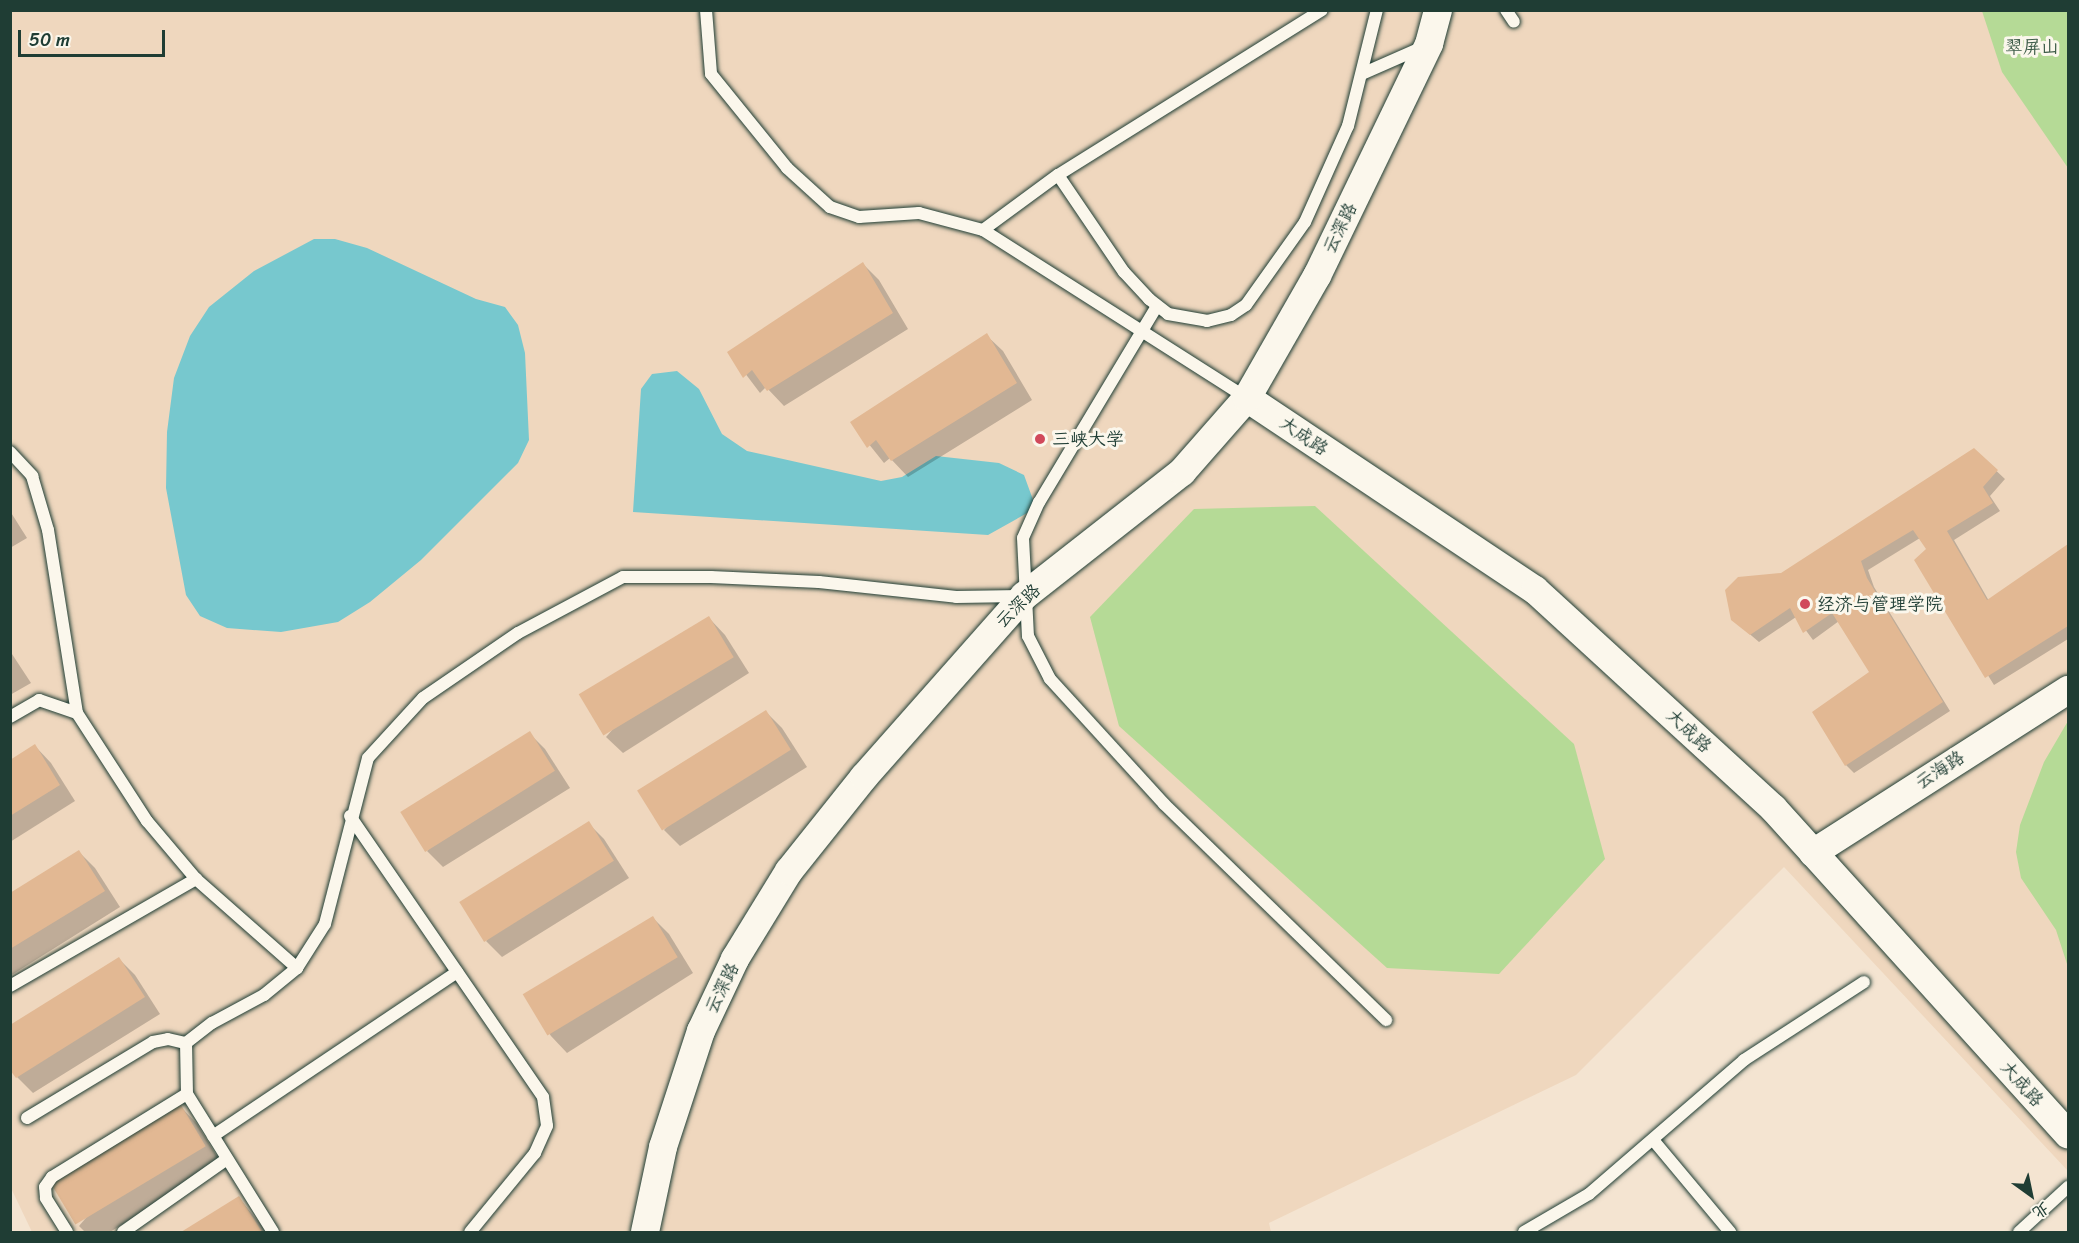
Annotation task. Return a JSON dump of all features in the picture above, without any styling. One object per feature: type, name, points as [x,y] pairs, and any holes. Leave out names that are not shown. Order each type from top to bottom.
[{"type":"street","name":"云深路","points":[[645,1233],[663,1147],[701,1031],[735,959],[789,871],[951,675],[1024,596],[1182,472],[1247,398],[1317,276],[1429,44],[1438,10]]},
{"type":"street","name":"大成路","points":[[1247,398],[1535,590],[1773,808],[2068,1135]]},
{"type":"street","name":"云海路","points":[[1813,853],[2068,690]]},
{"type":"lane","points":[[706,10],[711,74],[787,168],[830,207],[859,217],[919,213],[983,230],[1247,398]]},
{"type":"lane","points":[[983,230],[1058,175],[1322,10]]},
{"type":"lane","points":[[1058,175],[1124,272],[1158,306],[1168,314],[1207,321],[1231,315],[1246,305],[1305,222],[1348,126],[1364,73],[1377,10]]},
{"type":"lane","points":[[1506,10],[1514,22]]},
{"type":"lane","points":[[1364,73],[1429,44]]},
{"type":"lane","points":[[1158,306],[1036,508],[1023,538],[1024,596],[1028,636],[1050,679],[1164,804],[1386,1020]]},
{"type":"lane","points":[[10,452],[32,476],[48,530],[77,713],[147,821],[196,879],[297,968]]},
{"type":"lane","points":[[186,1043],[212,1023],[264,995],[297,968],[326,924],[350,816],[368,758],[423,698],[518,633],[623,577],[819,582],[956,597],[1024,596]]},
{"type":"lane","points":[[10,717],[39,700],[77,713]]},
{"type":"lane","points":[[350,816],[543,1096],[547,1125],[535,1153],[470,1233]]},
{"type":"lane","points":[[10,986],[196,879]]},
{"type":"lane","points":[[213,1136],[457,972]]},
{"type":"lane","points":[[1524,1233],[1589,1194],[1654,1141],[1744,1060],[1864,982]]},
{"type":"lane","points":[[27,1118],[153,1042],[168,1039],[186,1043]]},
{"type":"lane","points":[[186,1043],[187,1094],[273,1233]]},
{"type":"lane","points":[[67,1233],[46,1197],[45,1187],[52,1177],[187,1094]]},
{"type":"lane","points":[[1654,1141],[1730,1233]]},
{"type":"lane","points":[[123,1233],[227,1159]]},
{"type":"lane","points":[[2019,1233],[2068,1187]]},
{"type":"shaded area","name":"三峡大学","points":[[10,11],[2068,11],[2068,1171],[1784,867],[1576,1075],[1269,1223],[1271,1232],[32,1232],[10,1186]]},
{"type":"green space","name":"翠屏山","points":[[1982,11],[2068,11],[2068,168],[2002,72]]},
{"type":"green space","points":[[1315,506],[1574,744],[1605,859],[1499,974],[1387,968],[1119,726],[1090,617],[1194,509]]},
{"type":"green space","points":[[2068,721],[2068,967],[2056,930],[2021,878],[2016,852],[2020,825],[2044,762]]},
{"type":"water","points":[[314,239],[335,239],[367,248],[476,299],[505,307],[518,325],[525,353],[529,440],[518,463],[421,560],[370,602],[338,622],[281,632],[227,628],[200,616],[186,595],[166,488],[167,432],[174,378],[190,336],[209,307],[254,271]]},
{"type":"water","points":[[677,371],[699,389],[722,434],[747,451],[881,481],[902,477],[936,456],[999,463],[1024,475],[1036,508],[988,535],[633,512],[641,389],[652,374]]},
{"type":"building","points":[[863,262],[893,313],[767,391],[752,370],[743,378],[727,352]]},
{"type":"building","points":[[987,333],[1017,383],[891,461],[876,440],[867,448],[850,422]]},
{"type":"building","name":"经济与管理学院","points":[[1974,448],[1998,470],[1983,487],[1993,503],[1947,531],[1987,600],[2068,544],[2068,626],[1985,678],[1914,560],[1926,549],[1913,530],[1861,561],[1867,578],[1943,702],[1845,766],[1812,712],[1869,672],[1832,613],[1803,633],[1790,608],[1750,635],[1731,620],[1725,590],[1738,577],[1781,573]]},
{"type":"building","points":[[709,616],[734,657],[603,735],[579,694]]},
{"type":"building","points":[[766,710],[791,750],[662,830],[637,791]]},
{"type":"building","points":[[530,731],[555,771],[425,852],[400,812]]},
{"type":"building","points":[[35,744],[60,785],[10,816],[10,760]]},
{"type":"building","points":[[589,821],[614,861],[484,942],[459,902]]},
{"type":"building","points":[[79,850],[105,891],[10,949],[10,893]]},
{"type":"building","points":[[653,916],[678,957],[547,1035],[523,994]]},
{"type":"building","points":[[119,957],[145,997],[16,1078],[10,1070],[10,1025]]},
{"type":"building","points":[[181,1105],[206,1146],[75,1224],[51,1183]]},
{"type":"building","points":[[239,1196],[262,1232],[181,1232]]},
{"type":"place","name":"三峡大学","points":[[1040,439]]},
{"type":"place","name":"经济与管理学院","points":[[1805,604]]}]
